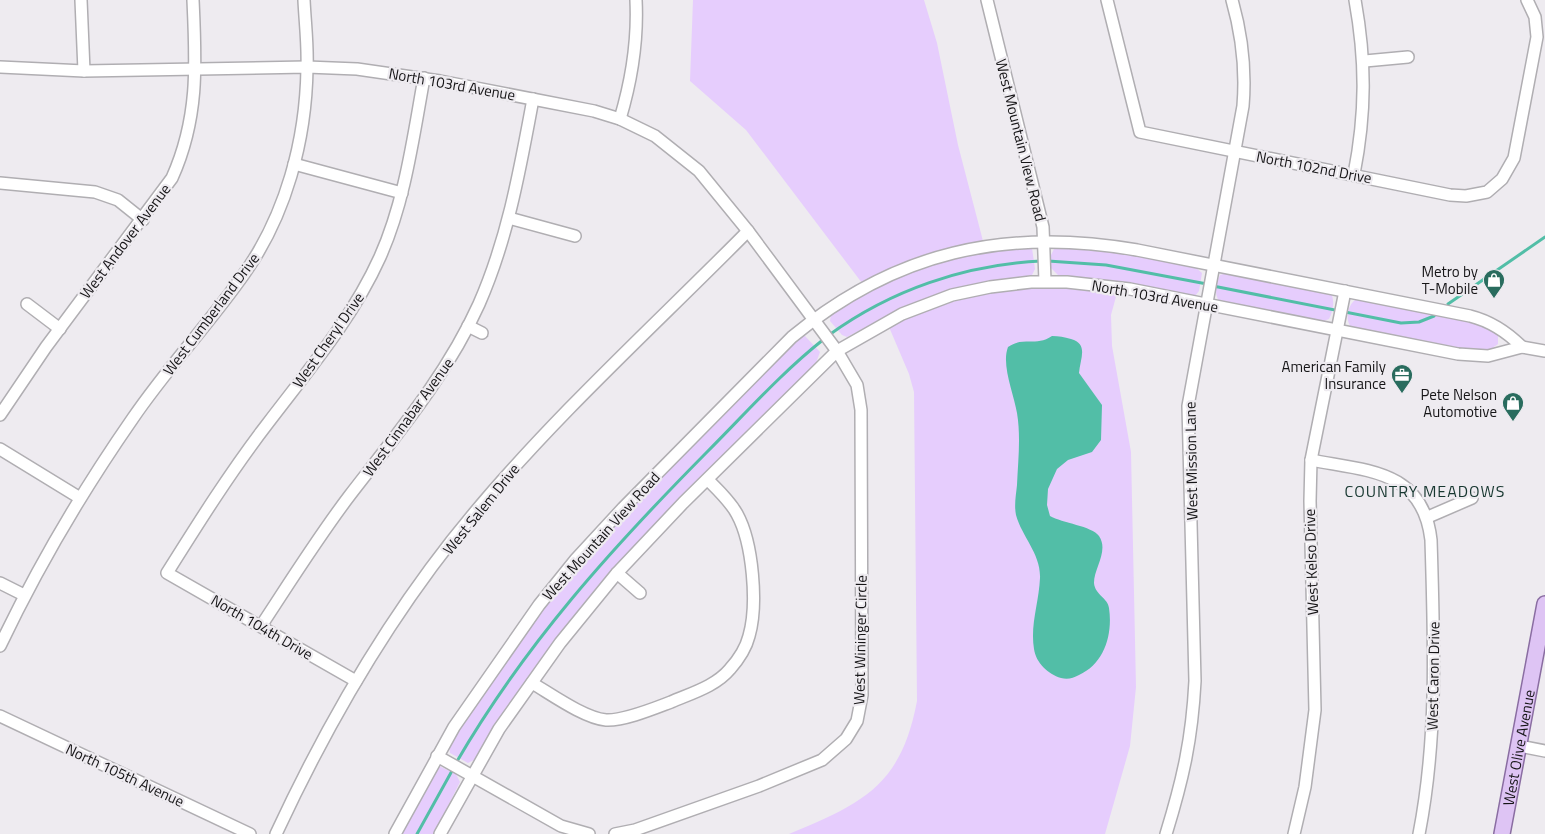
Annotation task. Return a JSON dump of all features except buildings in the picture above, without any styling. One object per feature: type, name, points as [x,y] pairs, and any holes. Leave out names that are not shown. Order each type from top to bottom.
[{"type":"main road","name":"West Olive Avenue","points":[[1502,834],[1545,604]]},
{"type":"street","points":[[81,0],[84,71]]},
{"type":"street","name":"West Andover Avenue","points":[[0,415],[60,329],[168,184],[185,146],[194,106],[196,69],[193,0]]},
{"type":"street","name":"West Cumberland Drive","points":[[0,646],[24,595],[80,498],[133,417],[245,273],[276,218],[294,164],[302,126],[308,67],[304,0]]},
{"type":"street","points":[[620,119],[635,58],[638,27],[636,0]]},
{"type":"street","name":"West Mountain View Road","points":[[987,0],[1044,240],[1044,282]]},
{"type":"street","name":"North 102nd Drive","points":[[1107,0],[1140,132],[1450,195],[1466,196],[1487,192],[1502,179],[1514,158],[1537,37],[1535,17],[1527,0]]},
{"type":"street","name":"West Mission Lane","points":[[1166,834],[1182,784],[1191,742],[1194,712],[1195,672],[1188,406],[1236,152],[1245,82],[1238,24],[1232,0]]},
{"type":"street","points":[[1354,174],[1360,141],[1364,61],[1356,0]]},
{"type":"street","points":[[1364,61],[1408,57]]},
{"type":"street","name":"North 103rd Avenue","points":[[0,67],[84,71],[308,67],[367,70],[424,78],[533,99],[620,119],[655,136],[699,171],[748,231],[837,351],[883,324],[952,295],[990,287],[1044,282],[1111,286],[1475,356],[1488,356],[1522,347],[1545,351]]},
{"type":"street","name":"West Cheryl Drive","points":[[167,574],[240,462],[352,312],[380,256],[402,193],[424,78]]},
{"type":"street","name":"West Cinnabar Avenue","points":[[261,626],[331,520],[428,394],[468,326],[488,281],[509,218],[533,99]]},
{"type":"street","points":[[294,164],[402,193]]},
{"type":"street","points":[[0,183],[95,192],[118,200],[143,220]]},
{"type":"street","points":[[509,218],[576,236]]},
{"type":"street","name":"West Salem Drive","points":[[276,834],[315,755],[356,681],[415,592],[474,514],[507,475],[576,401],[748,231]]},
{"type":"street","name":"North 103rd Avenue","points":[[813,320],[864,288],[916,265],[981,248],[1044,240],[1113,246],[1483,319],[1513,338],[1522,347]]},
{"type":"street","name":"West Kelso Drive","points":[[1294,834],[1305,787],[1315,710],[1310,501],[1311,460],[1345,291]]},
{"type":"street","points":[[27,304],[60,329]]},
{"type":"street","name":"West Mountain View Road","points":[[395,834],[437,756],[476,693],[519,631],[576,559],[623,508],[745,384],[792,337],[813,320]]},
{"type":"street","points":[[468,326],[482,333]]},
{"type":"street","points":[[440,834],[499,729],[582,614],[618,573],[708,480],[837,351]]},
{"type":"street","name":"West Wininger Circle","points":[[615,834],[635,830],[810,766],[838,748],[846,739],[857,720],[862,695],[861,410],[857,385],[837,351]]},
{"type":"street","points":[[0,449],[80,498]]},
{"type":"street","name":"West Caron Drive","points":[[1311,460],[1364,470],[1394,479],[1412,493],[1428,516],[1432,550],[1434,711],[1426,796],[1419,834]]},
{"type":"street","points":[[532,683],[596,718],[616,720],[698,691],[730,670],[742,653],[749,638],[752,624],[752,563],[748,541],[737,513],[708,480]]},
{"type":"street","points":[[1428,516],[1472,498]]},
{"type":"street","points":[[618,573],[640,593]]},
{"type":"street","name":"North 104th Drive","points":[[167,574],[356,681]]},
{"type":"street","points":[[0,583],[24,595]]},
{"type":"street","name":"North 105th Avenue","points":[[0,716],[250,834]]},
{"type":"street","points":[[1519,746],[1545,751]]},
{"type":"street","points":[[437,756],[472,774],[561,826],[589,834]]},
{"type":"shaded area","points":[[693,0],[924,0],[937,43],[958,145],[983,241],[921,258],[891,269],[862,283],[746,130],[690,81]]},
{"type":"shaded area","points":[[1055,247],[1101,249],[1195,267],[1202,273],[1199,291],[1195,296],[1186,296],[1101,280],[1059,276],[1051,268],[1051,255]]},
{"type":"shaded area","points":[[999,248],[1032,248],[1035,269],[1032,275],[939,293],[898,310],[847,337],[842,335],[830,321],[831,314],[899,277],[942,260]]},
{"type":"shaded area","points":[[1226,273],[1331,293],[1333,303],[1329,319],[1321,322],[1219,301],[1216,292],[1217,281],[1220,275]]},
{"type":"shaded area","points":[[1047,287],[1117,293],[1111,315],[1112,346],[1131,452],[1136,687],[1130,746],[1105,834],[789,834],[838,812],[858,801],[875,788],[889,772],[901,753],[910,730],[917,701],[914,392],[909,374],[889,327],[927,310],[966,298],[1026,288]]},
{"type":"shaded area","points":[[1357,299],[1432,311],[1472,321],[1488,328],[1498,336],[1498,344],[1491,349],[1478,351],[1352,328],[1348,321],[1348,312],[1351,304]]},
{"type":"shaded area","points":[[805,336],[820,352],[816,363],[612,570],[533,671],[474,760],[468,763],[450,753],[449,743],[522,634],[594,545],[799,337]]},
{"type":"shaded area","points":[[1052,336],[1071,339],[1080,344],[1082,353],[1079,373],[1102,405],[1101,440],[1092,452],[1068,460],[1057,469],[1048,489],[1047,505],[1050,516],[1084,527],[1099,536],[1102,542],[1102,554],[1094,583],[1097,591],[1109,608],[1110,628],[1101,656],[1088,670],[1068,679],[1047,671],[1037,659],[1034,649],[1033,631],[1040,569],[1016,515],[1019,431],[1006,362],[1008,347],[1019,342],[1040,341]]},
{"type":"shaded area","points":[[439,766],[456,774],[460,782],[434,834],[400,834],[436,767]]},
{"type":"waterway","points":[[1448,304],[1545,237]]},
{"type":"waterway","points":[[829,335],[877,305],[929,283],[956,274],[984,268],[1012,263],[1041,261]]},
{"type":"waterway","points":[[1048,261],[1106,265],[1207,284]]},
{"type":"waterway","points":[[1213,286],[1401,323],[1419,322],[1434,316]]},
{"type":"waterway","points":[[456,763],[511,678],[571,599],[671,488],[764,394],[824,339]]},
{"type":"waterway","points":[[417,834],[453,769]]},
{"type":"place","name":"Metro by T-Mobile","points":[[1494,299]]},
{"type":"place","name":"American Family Insurance","points":[[1402,394]]},
{"type":"place","name":"Pete Nelson Automotive","points":[[1513,422]]},
{"type":"district","name":"COUNTRY MEADOWS","points":[[1425,491]]}]
